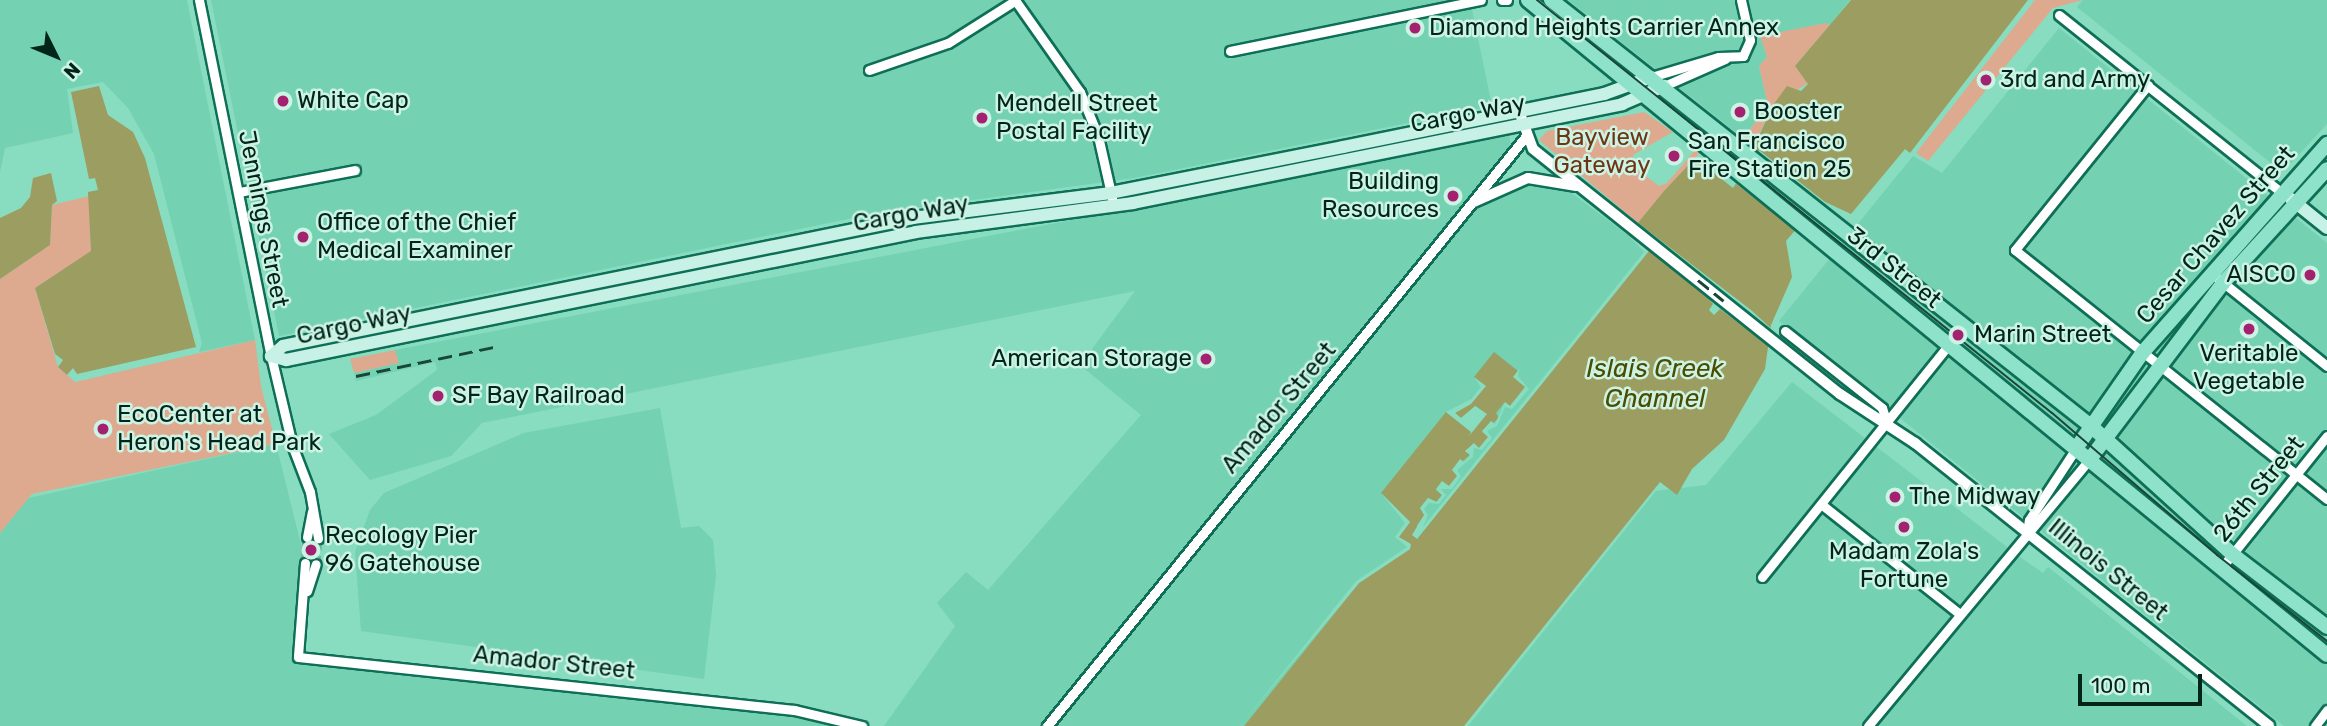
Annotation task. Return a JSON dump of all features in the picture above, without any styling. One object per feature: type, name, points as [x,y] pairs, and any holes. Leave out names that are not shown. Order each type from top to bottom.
[{"type":"main road","name":"3rd Street","points":[[1528,0],[1643,98],[1806,226],[2327,655]]},
{"type":"main road","name":"3rd Street","points":[[1550,0],[1664,86],[2091,426],[2232,554],[2327,628]]},
{"type":"main road","name":"Cargo Way","points":[[271,356],[283,346],[914,218],[1111,193],[1520,111],[1630,87],[1651,77]]},
{"type":"main road","name":"Cargo Way","points":[[271,356],[286,360],[916,232],[1113,207],[1524,130],[1643,98],[1664,86]]},
{"type":"main road","name":"Cesar Chavez Street","points":[[2077,447],[2143,352],[2210,272],[2327,144]]},
{"type":"main road","name":"Cesar Chavez Street","points":[[2090,459],[2158,364],[2223,283],[2327,169]]},
{"type":"main road","points":[[2282,192],[2327,228]]},
{"type":"street","name":"Jennings Street","points":[[199,0],[271,356],[292,445],[313,506]]},
{"type":"street","points":[[869,69],[948,44],[1015,0],[1080,92],[1098,136],[1113,207]]},
{"type":"street","points":[[1230,51],[1480,0]]},
{"type":"street","points":[[1664,86],[1747,52],[1749,40],[1741,0]]},
{"type":"street","points":[[2059,15],[2282,192]]},
{"type":"street","points":[[1651,77],[1681,65],[1718,57],[1725,60]]},
{"type":"street","points":[[2148,85],[2015,250],[2327,499]]},
{"type":"street","points":[[1520,111],[1524,130]]},
{"type":"street","name":"Illinois Street","points":[[1524,130],[1534,149],[1840,394],[1887,423],[2269,726]]},
{"type":"street","name":"Amador Street","points":[[1047,726],[1474,202],[1524,130]]},
{"type":"street","points":[[239,192],[355,170]]},
{"type":"street","points":[[1474,202],[1508,183],[1528,178],[1583,188]]},
{"type":"street","points":[[2210,272],[2327,366]]},
{"type":"street","points":[[1762,576],[1964,326]]},
{"type":"street","name":"Illinois Street","points":[[1784,331],[1882,408],[1887,423]]},
{"type":"street","name":"26th Street","points":[[2222,567],[2327,436]]},
{"type":"street","name":"Cesar Chavez Street","points":[[2027,532],[2029,520],[2077,447]]},
{"type":"street","name":"Cesar Chavez Street","points":[[1868,726],[2027,532],[2038,526],[2090,459]]},
{"type":"street","points":[[1821,504],[1960,614]]},
{"type":"street","points":[[307,537],[313,506]]},
{"type":"street","points":[[313,506],[318,538]]},
{"type":"street","name":"Amador Street","points":[[304,563],[304,599],[298,657],[794,710],[862,726]]},
{"type":"street","name":"Amador Street","points":[[304,599],[316,564]]},
{"type":"street","points":[[2315,726],[2327,710]]},
{"type":"shaded area","points":[[0,0],[187,0],[255,340],[199,352],[202,343],[154,154],[128,108],[103,82],[67,89],[73,133],[5,148],[0,172]]},
{"type":"shaded area","points":[[211,0],[1470,0],[1492,106],[1134,178],[877,213],[279,336]]},
{"type":"shaded area","points":[[1568,0],[1850,0],[1830,25],[1760,36],[1767,57],[1759,66],[1768,106],[1743,138]]},
{"type":"shaded area","points":[[2083,0],[2327,0],[2327,124],[2292,162],[2277,168],[2077,7]]},
{"type":"shaded area","points":[[2059,28],[2327,243],[2327,726],[2284,726],[1779,321],[1913,156],[1942,173]]},
{"type":"shaded area","points":[[1509,136],[1511,144],[1486,178],[1502,191],[1538,183],[1565,188],[1649,251],[1410,549],[1359,583],[1244,726],[884,726],[955,626],[937,603],[966,572],[988,590],[1141,415],[1080,365],[1135,291],[482,423],[451,456],[370,480],[329,434],[376,415],[437,370],[435,362],[356,381],[354,373],[398,363],[395,350]]},
{"type":"shaded area","points":[[1792,382],[2020,557],[2043,573],[2048,567],[2247,726],[1468,726],[1656,491],[1706,485]]},
{"type":"shaded area","points":[[660,408],[681,528],[699,526],[713,540],[716,575],[704,679],[361,631],[355,552],[370,510],[384,493],[524,433]]},
{"type":"shaded area","points":[[276,444],[309,577],[299,657],[837,718],[859,726],[0,726],[0,533],[28,498]]},
{"type":"green space","points":[[2035,0],[2083,0],[2053,8],[1928,161],[1916,153]]},
{"type":"green space","points":[[1826,23],[1830,25],[1795,66],[1808,83],[1773,105],[1753,147],[1743,138],[1768,106],[1759,66],[1767,57],[1760,36]]},
{"type":"green space","name":"Bayview Gateway","points":[[1644,112],[1673,132],[1633,155],[1634,167],[1659,186],[1667,183],[1695,150],[1699,153],[1638,223],[1539,140],[1547,131]]},
{"type":"green space","points":[[89,196],[91,252],[35,288],[58,367],[75,382],[255,340],[261,386],[276,444],[32,494],[0,533],[0,279],[50,245],[52,205]]},
{"type":"green space","points":[[395,350],[399,363],[354,373],[350,359]]},
{"type":"water","name":"Islais Creek Channel","points":[[1851,0],[2028,0],[1910,153],[1905,149],[1851,214],[1821,200],[1786,241],[1792,277],[1771,325],[1765,369],[1724,440],[1692,469],[1677,495],[1660,482],[1464,726],[1244,726],[1359,583],[1410,549],[1398,537],[1410,522],[1381,493],[1446,412],[1472,432],[1486,414],[1476,406],[1461,418],[1455,413],[1485,386],[1474,377],[1494,352],[1518,371],[1514,377],[1526,387],[1510,406],[1504,403],[1496,413],[1499,418],[1482,432],[1489,437],[1479,448],[1474,444],[1465,451],[1470,455],[1452,470],[1458,475],[1449,486],[1442,482],[1436,490],[1442,495],[1436,502],[1428,498],[1420,508],[1425,515],[1417,525],[1417,539],[1648,251],[1628,235],[1695,158],[1733,188],[1757,152],[1754,147],[1773,105],[1787,86],[1801,91],[1808,84],[1795,66]]},
{"type":"water","points":[[99,86],[108,115],[133,132],[145,158],[196,347],[77,374],[73,368],[67,375],[58,367],[63,360],[55,354],[35,288],[91,251],[88,192],[98,190],[95,178],[89,179],[71,92]]},
{"type":"water","points":[[51,173],[57,201],[52,205],[50,245],[0,279],[0,218],[21,208],[30,197],[33,178]]},
{"type":"pier","points":[[1759,150],[1825,202],[1798,232],[1734,182]]},
{"type":"pier","points":[[1638,223],[1751,310],[1774,331],[1772,348],[1720,309],[1714,315],[1709,310],[1713,304],[1707,297],[1630,233]]},
{"type":"pier","points":[[1628,235],[1649,251],[1417,539],[1412,535],[1424,515],[1420,508],[1428,498],[1437,502],[1442,495],[1436,489],[1442,481],[1449,486],[1457,476],[1452,470],[1460,459],[1464,462],[1470,455],[1465,451],[1474,443],[1479,448],[1488,437],[1482,431],[1491,421],[1495,424],[1505,402],[1510,406],[1525,387],[1513,377],[1520,368],[1518,376],[1529,389],[1512,409],[1505,407],[1497,426],[1487,431],[1492,438],[1482,450],[1474,448],[1473,457],[1457,470],[1461,476],[1452,489],[1441,489],[1446,495],[1439,504],[1429,503],[1424,509],[1428,515],[1423,527],[1644,252]]},
{"type":"pier","points":[[1474,377],[1486,386],[1471,404],[1455,413],[1461,418],[1475,406],[1487,414],[1469,436],[1471,432],[1446,412],[1471,399],[1481,387]]},
{"type":"pier","points":[[1381,493],[1410,522],[1399,537],[1411,544],[1410,549],[1359,583],[1240,726],[1356,581],[1407,547],[1395,537],[1405,523]]},
{"type":"tunnel","points":[[305,563],[307,537]]},
{"type":"tunnel","points":[[316,564],[318,538]]},
{"type":"tram line","points":[[1537,0],[2052,413],[2217,555],[2327,641]]},
{"type":"railway","points":[[1698,280],[1724,301]]},
{"type":"railway","points":[[356,376],[498,346]]},
{"type":"place","name":"Diamond Heights Carrier Annex","points":[[1415,28]]},
{"type":"place","name":"3rd and Army","points":[[1986,80]]},
{"type":"place","name":"White Cap","points":[[283,101]]},
{"type":"place","name":"Booster","points":[[1740,112]]},
{"type":"place","name":"Mendell Street Postal Facility","points":[[982,118]]},
{"type":"place","name":"San Francisco Fire Station 25","points":[[1674,156]]},
{"type":"place","name":"Building Resources","points":[[1453,196]]},
{"type":"place","name":"Office of the Chief Medical Examiner","points":[[303,237]]},
{"type":"place","name":"AISCO","points":[[2310,275]]},
{"type":"place","name":"Veritable Vegetable","points":[[2249,329]]},
{"type":"place","name":"Marin Street","points":[[1958,335]]},
{"type":"place","name":"American Storage","points":[[1206,359]]},
{"type":"place","name":"SF Bay Railroad","points":[[438,396]]},
{"type":"place","name":"EcoCenter at Heron's Head Park","points":[[103,429]]},
{"type":"place","name":"The Midway","points":[[1895,497]]},
{"type":"place","name":"Madam Zola's Fortune","points":[[1904,527]]},
{"type":"place","name":"Recology Pier 96 Gatehouse","points":[[311,550]]}]
